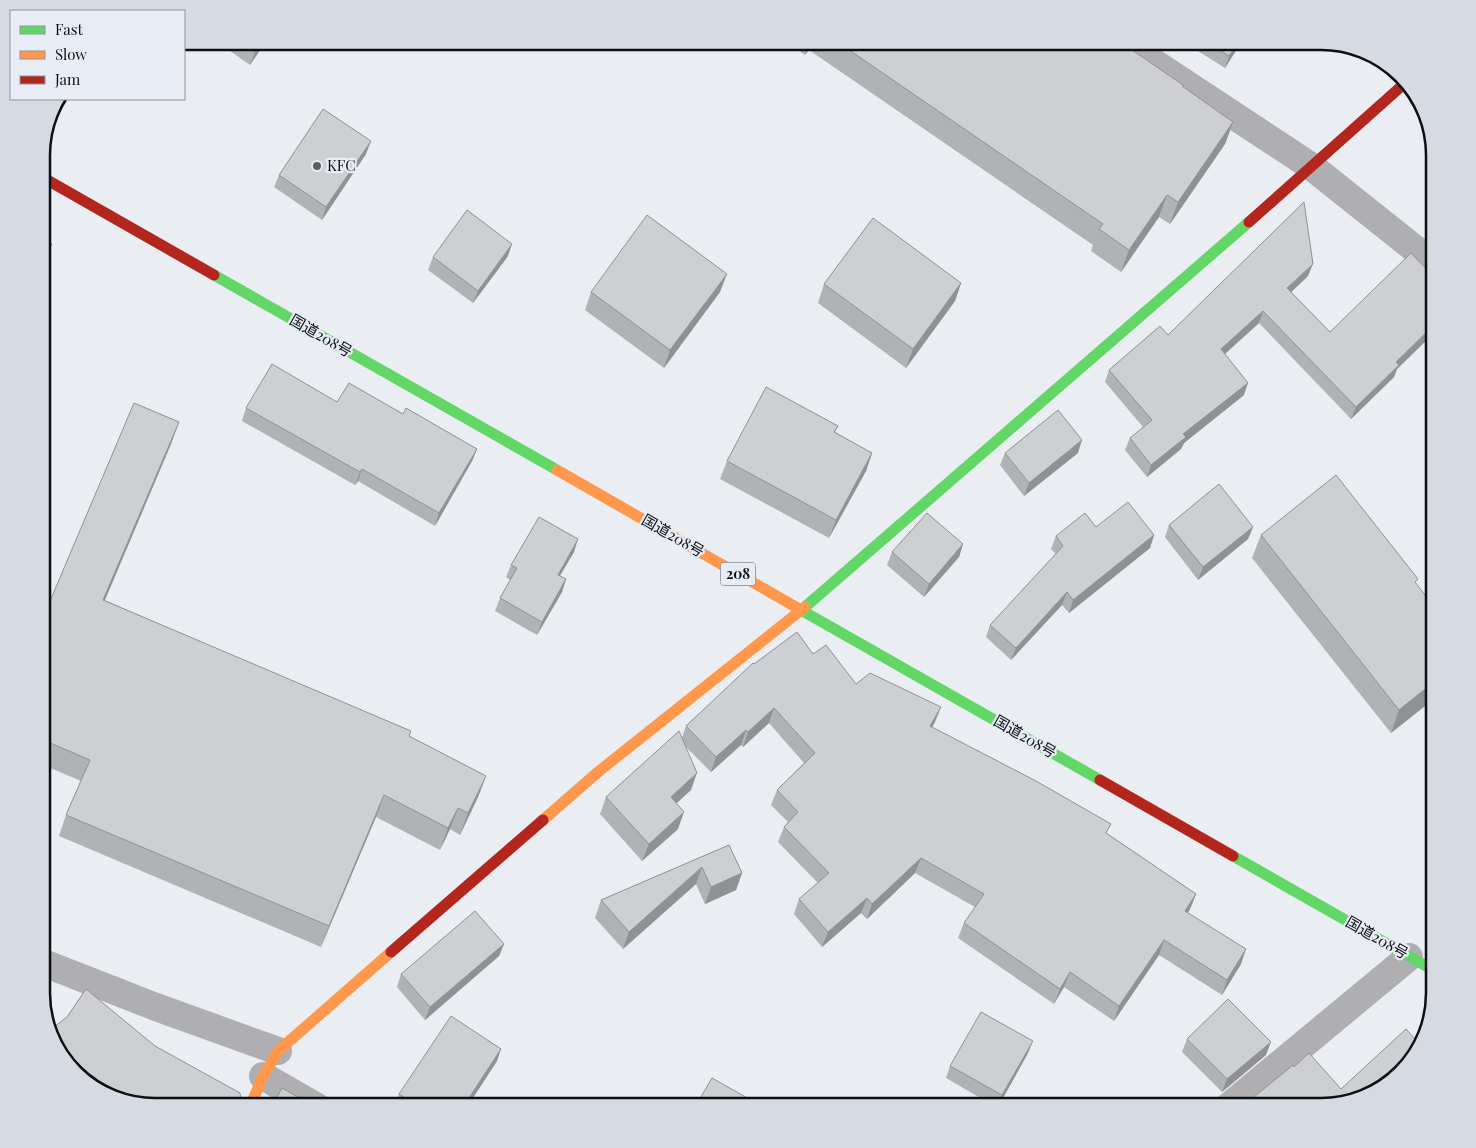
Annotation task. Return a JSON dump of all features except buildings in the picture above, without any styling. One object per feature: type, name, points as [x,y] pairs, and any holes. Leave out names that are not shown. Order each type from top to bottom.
[{"type":"main road","points":[[254,1098],[263,1076],[278,1051],[598,772],[802,610],[1312,167],[1400,87]]},
{"type":"main road","name":"国道208号","points":[[50,182],[1426,966]]},
{"type":"street","points":[[1135,50],[1312,167],[1426,258]]},
{"type":"street","points":[[1239,1098],[1409,957]]},
{"type":"street","points":[[50,965],[156,1007],[278,1051]]},
{"type":"street","points":[[263,1076],[302,1098]]},
{"type":"traffic: fast","points":[[805,607],[1249,222]]},
{"type":"traffic: fast","points":[[214,275],[557,470]]},
{"type":"traffic: fast","points":[[801,610],[1100,780]]},
{"type":"traffic: fast","points":[[1233,856],[1426,966]]},
{"type":"traffic: slow","points":[[557,470],[801,610]]},
{"type":"traffic: slow","points":[[543,820],[598,772],[805,607]]},
{"type":"traffic: slow","points":[[254,1098],[263,1076],[278,1051],[391,952]]},
{"type":"traffic: jam","points":[[1249,222],[1400,87]]},
{"type":"traffic: jam","points":[[50,182],[214,275]]},
{"type":"traffic: jam","points":[[1100,780],[1233,856]]},
{"type":"traffic: jam","points":[[391,952],[543,820]]},
{"type":"place","name":"KFC","points":[[317,166]]}]
